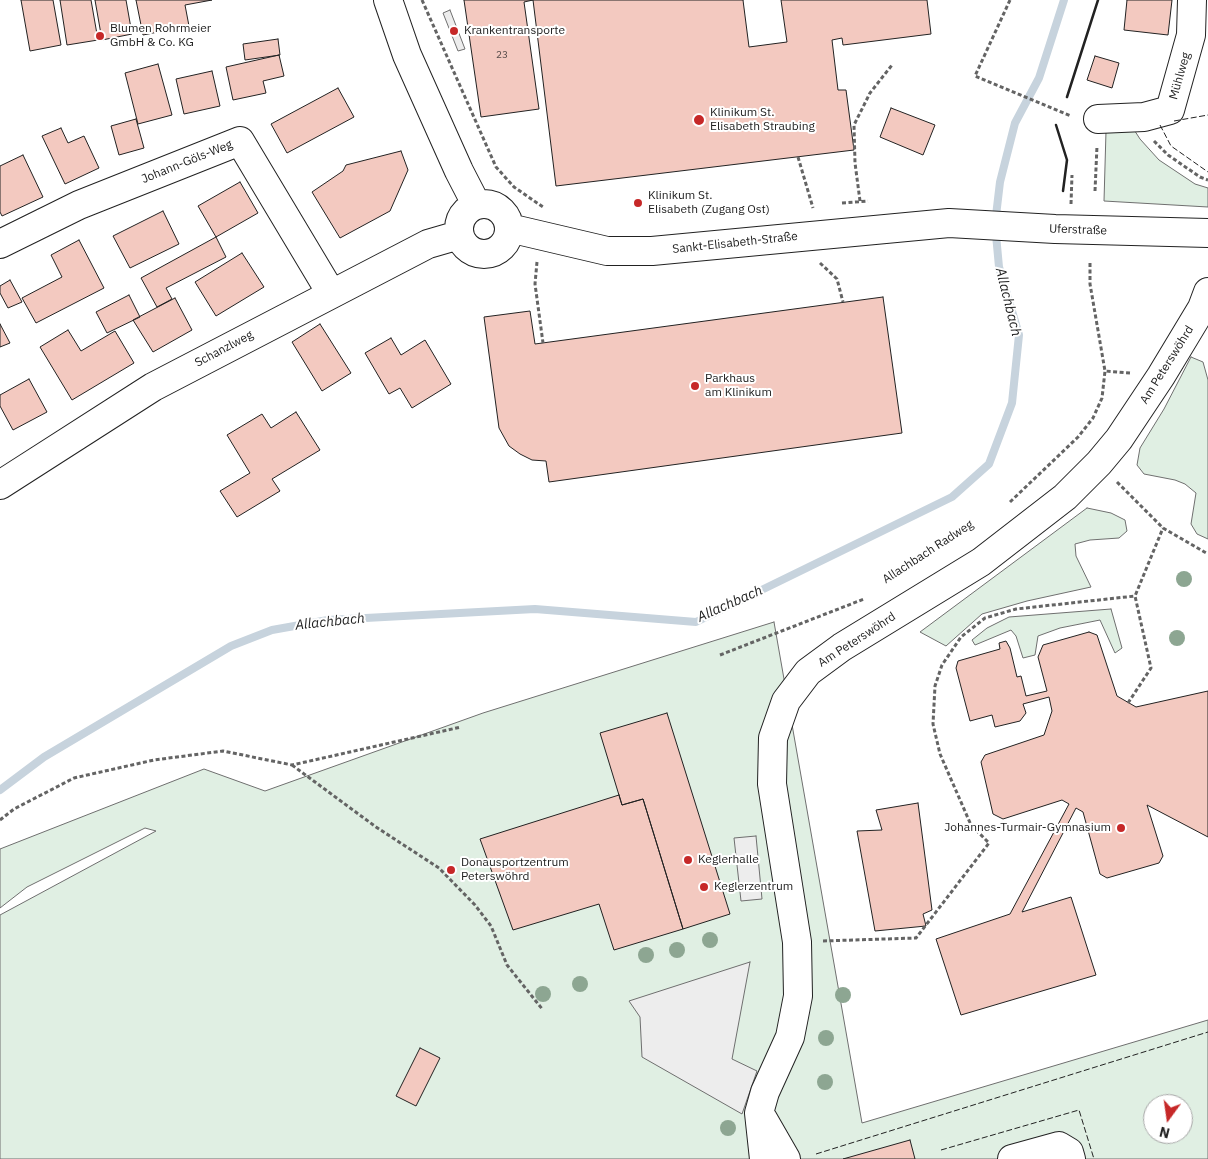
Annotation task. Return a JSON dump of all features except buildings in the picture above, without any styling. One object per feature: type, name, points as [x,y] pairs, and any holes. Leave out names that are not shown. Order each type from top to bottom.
[{"type":"street","points":[[388,0],[407,55],[459,171],[476,204]]},
{"type":"street","name":"Mühlweg","points":[[1098,119],[1144,117],[1170,110],[1191,35],[1192,0]]},
{"type":"street","name":"Johann-Göls-Weg","points":[[0,244],[79,204],[240,140],[331,293]]},
{"type":"street","points":[[484,203],[499,208],[516,230],[502,246],[494,263],[483,254],[468,248],[459,234],[460,219],[469,208],[476,204],[484,203]]},
{"type":"street","name":"Sankt-Elisabeth-Straße","points":[[516,230],[607,250],[652,251],[949,223]]},
{"type":"street","name":"Uferstraße","points":[[949,223],[1046,229],[1208,234]]},
{"type":"street","name":"Schanzlweg","points":[[4,474],[153,387],[331,293],[428,244],[459,234]]},
{"type":"street","name":"Am Peterswöhrd","points":[[764,1159],[759,1113],[765,1092],[790,1038],[798,996],[797,942],[772,784],[773,738],[786,701],[808,672],[842,647],[981,562],[1065,496],[1099,463],[1119,439],[1161,376],[1202,308],[1208,292]]},
{"type":"street","points":[[759,1113],[786,1159]]},
{"type":"street","points":[[1012,1159],[1059,1146],[1069,1152],[1071,1159]]},
{"type":"path","points":[[422,0],[496,167],[514,187],[547,210]]},
{"type":"path","points":[[1010,0],[975,76],[1043,105]]},
{"type":"path","points":[[860,201],[855,163],[854,125],[870,93],[892,65]]},
{"type":"path","points":[[1144,117],[1148,135],[1168,155],[1200,177],[1208,180]]},
{"type":"path","points":[[1070,209],[1072,175]]},
{"type":"path","points":[[841,204],[870,201]]},
{"type":"path","points":[[803,208],[822,206]]},
{"type":"path","points":[[538,256],[535,284],[543,343]]},
{"type":"path","points":[[1006,506],[1078,437],[1093,418],[1102,398],[1104,371],[1090,284],[1090,263]]},
{"type":"path","points":[[1104,371],[1161,376]]},
{"type":"path","points":[[1099,463],[1163,528],[1208,554]]},
{"type":"path","points":[[1128,702],[1151,668],[1135,596],[1163,528]]},
{"type":"path","points":[[797,942],[916,938],[989,844],[971,825],[940,754],[933,724],[935,686],[942,665],[961,637],[985,618],[1016,609],[1135,596]]},
{"type":"path","points":[[720,655],[828,615],[870,597]]},
{"type":"path","points":[[0,820],[14,809],[74,778],[154,760],[223,751],[292,765],[461,727]]},
{"type":"path","points":[[292,765],[376,827],[439,868],[476,905],[486,919],[507,965],[543,1010]]},
{"type":"green space","points":[[1131,125],[1140,139],[1159,160],[1195,184],[1208,188],[1208,207],[1104,201],[1106,131]]},
{"type":"green space","points":[[1191,357],[1203,362],[1208,380],[1208,539],[1197,534],[1191,524],[1196,493],[1185,484],[1175,480],[1144,474],[1137,465],[1140,448],[1164,409]]},
{"type":"green space","points":[[1087,508],[1111,513],[1125,520],[1127,531],[1119,538],[1090,540],[1075,544],[1076,556],[1091,587],[1027,601],[982,614],[946,646],[920,632]]},
{"type":"green space","points":[[1111,609],[1122,648],[1115,653],[1100,620],[1060,628],[1038,636],[1035,655],[1023,658],[1016,636],[1011,630],[975,645],[972,640],[987,628],[1009,617]]},
{"type":"green space","name":"Donausportzentrum Peterswöhrd","points":[[774,622],[862,1123],[1208,1020],[1208,1159],[0,1159],[0,915],[156,831],[145,828],[27,887],[0,908],[0,849],[204,769],[265,791],[483,713]]},
{"type":"shaded area","name":"Krankentransporte","points":[[450,10],[465,49],[458,51],[443,13]]},
{"type":"shaded area","points":[[756,836],[762,899],[741,901],[734,838]]},
{"type":"shaded area","points":[[750,962],[732,1059],[757,1071],[742,1114],[642,1057],[640,1017],[629,1001]]},
{"type":"waterway","name":"Allachbach","points":[[0,790],[44,757],[231,646],[272,630],[328,620],[535,609],[696,622],[952,497],[989,464],[1012,403],[1019,335],[999,267],[995,224],[1000,182],[1015,123],[1039,78],[1064,0]]},
{"type":"fence","points":[[1174,121],[1208,115]]},
{"type":"fence","points":[[1160,125],[1171,146],[1208,172]]},
{"type":"fence","points":[[816,1154],[1208,1032]]},
{"type":"fence","points":[[941,1150],[1079,1110],[1094,1159]]},
{"type":"wall","points":[[1067,97],[1098,0]]},
{"type":"wall","points":[[1056,125],[1067,160],[1063,191]]},
{"type":"place","name":"Krankentransporte","points":[[454,31]]},
{"type":"place","name":"Blumen Rohrmeier GmbH & Co. KG","points":[[100,36]]},
{"type":"place","name":"Klinikum St. Elisabeth Straubing","points":[[699,120]]},
{"type":"place","name":"Klinikum St. Elisabeth (Zugang Ost)","points":[[638,203]]},
{"type":"place","name":"Parkhaus am Klinikum","points":[[695,386]]},
{"type":"place","name":"Johannes-Turmair-Gymnasium","points":[[1121,828]]},
{"type":"place","name":"Keglerhalle","points":[[688,860]]},
{"type":"place","name":"Donausportzentrum Peterswöhrd","points":[[451,870]]},
{"type":"place","name":"Keglerzentrum","points":[[704,887]]}]
